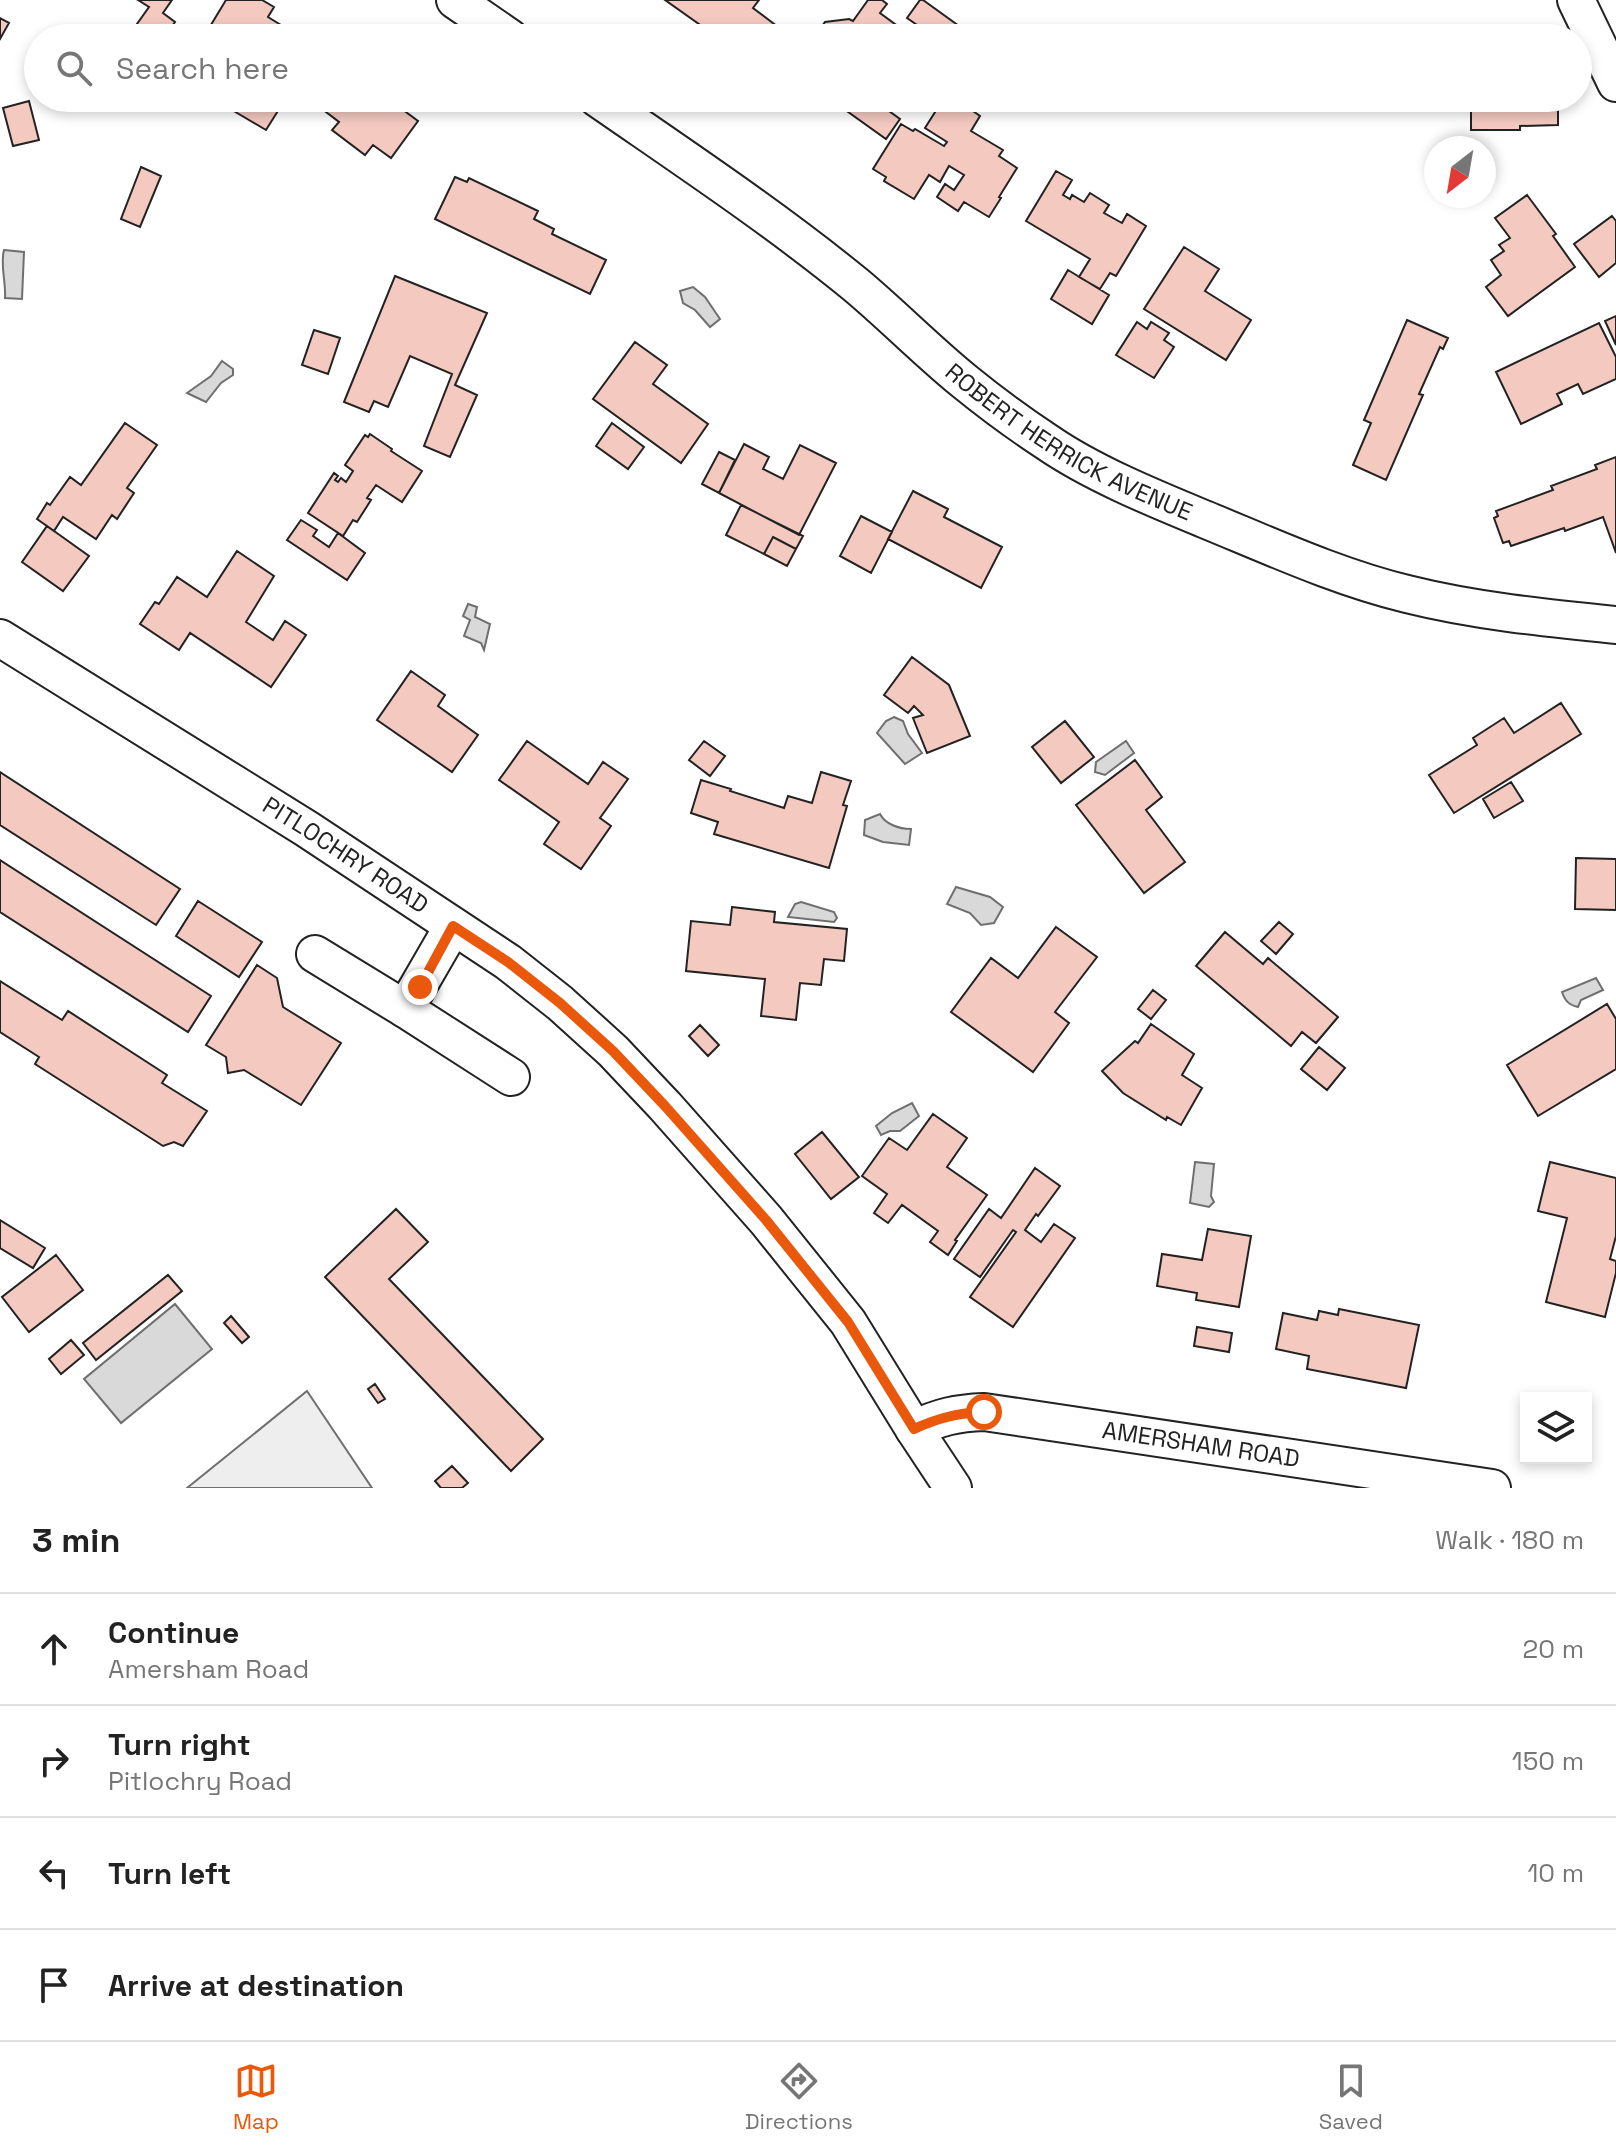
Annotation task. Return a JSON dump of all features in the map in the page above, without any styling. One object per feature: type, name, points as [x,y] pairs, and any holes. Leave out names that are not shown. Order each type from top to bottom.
[{"type":"street","points":[[455,0],[490,24]]},
{"type":"street","points":[[1576,0],[1588,24]]},
{"type":"street","points":[[1592,33],[1616,83]]},
{"type":"street","name":"ROBERT HERRICK AVENUE","points":[[617,112],[802,243],[1000,408],[1049,444],[1101,472],[1159,500],[1353,578],[1407,594],[1474,607],[1616,625]]},
{"type":"street","name":"PITLOCHRY ROAD","points":[[0,638],[307,829],[508,962],[560,1003],[613,1051],[766,1220],[848,1322],[953,1488]]},
{"type":"street","points":[[405,1009],[453,926]]},
{"type":"street","points":[[315,954],[511,1077]]},
{"type":"street","name":"AMERSHAM ROAD","points":[[914,1429],[959,1413],[984,1412],[1492,1488]]},
{"type":"shaded area","points":[[4,250],[24,252],[22,299],[5,298]]},
{"type":"shaded area","points":[[693,287],[705,297],[720,319],[710,327],[695,310],[683,303],[680,291]]},
{"type":"shaded area","points":[[222,361],[233,369],[233,375],[221,383],[206,402],[187,393],[211,376]]},
{"type":"shaded area","points":[[468,604],[477,607],[475,617],[490,624],[484,650],[481,643],[464,636],[470,620],[463,616]]},
{"type":"shaded area","points":[[894,717],[903,721],[922,753],[905,764],[877,733],[886,721]]},
{"type":"shaded area","points":[[1126,741],[1134,753],[1105,775],[1095,772],[1096,762]]},
{"type":"shaded area","points":[[880,814],[893,825],[911,829],[909,845],[883,842],[864,835],[865,820]]},
{"type":"shaded area","points":[[956,887],[990,897],[1003,907],[994,923],[981,925],[970,913],[947,904]]},
{"type":"shaded area","points":[[801,902],[834,912],[837,918],[834,922],[788,917],[795,904]]},
{"type":"shaded area","points":[[1596,978],[1603,990],[1581,1000],[1578,1007],[1566,1000],[1562,992]]},
{"type":"shaded area","points":[[912,1103],[919,1116],[900,1131],[881,1135],[876,1126]]},
{"type":"shaded area","points":[[1195,1162],[1214,1164],[1211,1196],[1214,1202],[1209,1207],[1190,1203]]},
{"type":"shaded area","points":[[175,1304],[212,1349],[121,1423],[84,1379]]},
{"type":"shaded area","points":[[307,1391],[372,1488],[187,1488]]},
{"type":"building","points":[[138,0],[172,0],[163,13],[175,22],[137,24],[149,7]]},
{"type":"building","points":[[226,0],[262,0],[274,7],[268,17],[279,24],[211,24]]},
{"type":"building","points":[[665,0],[759,0],[753,8],[774,24],[699,24]]},
{"type":"building","points":[[868,0],[882,0],[887,4],[880,13],[895,24],[824,24],[853,21]]},
{"type":"building","points":[[923,0],[956,24],[916,24],[907,18]]},
{"type":"building","points":[[0,18],[9,23],[0,39]]},
{"type":"building","points":[[24,102],[24,112],[32,112],[39,140],[13,146],[3,108]]},
{"type":"building","points":[[235,112],[277,112],[266,130]]},
{"type":"building","points":[[326,112],[406,112],[418,121],[391,158],[373,145],[365,155],[332,130],[339,122]]},
{"type":"building","points":[[848,112],[890,112],[900,119],[886,139]]},
{"type":"building","points":[[935,112],[974,112],[980,116],[971,131],[1003,150],[999,156],[1017,168],[989,217],[964,202],[958,211],[937,197],[945,184],[954,190],[964,175],[949,166],[940,182],[929,175],[914,199],[884,181],[886,177],[873,169],[901,124],[944,146],[947,142],[925,128]]},
{"type":"building","points":[[1471,112],[1558,112],[1558,125],[1520,126],[1520,130],[1471,130]]},
{"type":"building","points":[[141,167],[161,176],[140,227],[121,219]]},
{"type":"building","points":[[1056,171],[1072,180],[1063,195],[1070,199],[1072,195],[1084,202],[1090,193],[1109,205],[1104,213],[1122,223],[1127,214],[1146,226],[1116,276],[1110,273],[1100,289],[1079,277],[1090,259],[1026,221]]},
{"type":"building","points":[[455,177],[467,182],[469,178],[538,211],[534,219],[554,229],[552,234],[606,260],[590,294],[435,219]]},
{"type":"building","points":[[1527,195],[1556,234],[1553,236],[1575,267],[1508,316],[1486,287],[1501,275],[1491,260],[1504,251],[1499,245],[1510,238],[1495,218]]},
{"type":"building","points":[[1612,216],[1616,221],[1616,263],[1599,277],[1574,244]]},
{"type":"building","points":[[1184,247],[1219,269],[1205,291],[1251,320],[1226,360],[1144,309]]},
{"type":"building","points":[[1068,270],[1109,295],[1092,324],[1051,299]]},
{"type":"building","points":[[395,276],[487,313],[455,385],[477,395],[450,457],[424,446],[452,374],[410,356],[388,407],[374,401],[369,412],[344,402]]},
{"type":"building","points":[[1616,316],[1616,345],[1605,321]]},
{"type":"building","points":[[1407,320],[1448,338],[1443,349],[1440,347],[1419,394],[1423,395],[1386,480],[1353,465],[1371,423],[1364,420]]},
{"type":"building","points":[[1137,322],[1147,329],[1151,322],[1169,333],[1164,340],[1174,347],[1154,378],[1116,355]]},
{"type":"building","points":[[1599,323],[1616,357],[1616,379],[1583,394],[1578,384],[1557,394],[1562,404],[1521,424],[1496,372]]},
{"type":"building","points":[[314,330],[340,338],[328,374],[302,365]]},
{"type":"building","points":[[635,342],[667,365],[653,384],[708,424],[681,463],[593,399]]},
{"type":"building","points":[[125,423],[157,445],[127,488],[134,493],[117,519],[112,515],[96,539],[63,517],[54,531],[37,519],[70,477],[81,485]]},
{"type":"building","points":[[612,423],[644,447],[628,469],[596,446]]},
{"type":"building","points":[[370,434],[422,471],[402,502],[376,485],[367,498],[371,500],[357,522],[353,520],[343,536],[308,513],[334,473],[338,476],[335,480],[338,482],[341,478],[346,482],[353,471],[345,465],[365,435],[368,437]]},
{"type":"building","points":[[744,444],[769,457],[763,469],[783,479],[800,445],[836,463],[799,535],[719,493]]},
{"type":"building","points":[[719,452],[735,460],[719,493],[702,484]]},
{"type":"building","points":[[1616,457],[1616,553],[1603,517],[1511,546],[1509,541],[1503,543],[1494,518],[1498,516],[1496,511],[1553,490],[1551,486],[1597,469],[1595,465]]},
{"type":"building","points":[[913,491],[948,509],[944,517],[1002,547],[981,588],[888,539]]},
{"type":"building","points":[[741,505],[803,536],[796,549],[773,537],[764,554],[726,535]]},
{"type":"building","points":[[861,516],[892,532],[871,573],[840,556]]},
{"type":"building","points":[[301,520],[317,530],[313,536],[329,547],[338,533],[365,553],[347,580],[287,540]]},
{"type":"building","points":[[47,526],[89,556],[63,591],[22,562]]},
{"type":"building","points":[[773,537],[796,549],[787,566],[764,554]]},
{"type":"building","points":[[237,551],[274,576],[246,622],[273,640],[285,621],[306,635],[271,687],[190,633],[179,650],[140,624],[155,602],[159,604],[177,577],[207,597]]},
{"type":"building","points":[[912,657],[949,685],[970,736],[927,753],[913,718],[923,715],[914,706],[908,713],[884,695]]},
{"type":"building","points":[[411,671],[445,695],[438,706],[478,735],[452,772],[377,720]]},
{"type":"building","points":[[1561,703],[1581,734],[1454,813],[1429,775],[1477,745],[1473,738],[1504,718],[1514,733]]},
{"type":"building","points":[[1065,721],[1094,757],[1061,783],[1032,747]]},
{"type":"building","points":[[527,741],[588,784],[603,762],[628,779],[600,818],[611,826],[581,869],[544,844],[559,822],[499,780]]},
{"type":"building","points":[[704,741],[725,756],[710,776],[689,760]]},
{"type":"building","points":[[1135,760],[1162,797],[1146,810],[1185,862],[1144,893],[1076,805]]},
{"type":"building","points":[[0,772],[180,889],[156,925],[0,825]]},
{"type":"building","points":[[821,772],[851,781],[829,868],[714,834],[718,822],[691,813],[701,780],[784,808],[788,796],[812,803]]},
{"type":"building","points":[[1511,782],[1523,801],[1494,818],[1483,799]]},
{"type":"building","points":[[1576,858],[1616,859],[1616,910],[1575,909]]},
{"type":"building","points":[[0,860],[211,996],[188,1032],[0,912]]},
{"type":"building","points":[[198,901],[262,942],[239,977],[176,936]]},
{"type":"building","points":[[732,907],[775,912],[774,922],[847,929],[844,961],[824,959],[821,985],[800,983],[796,1020],[761,1016],[765,979],[686,971],[691,921],[730,925]]},
{"type":"building","points":[[1279,922],[1293,934],[1276,954],[1261,941]]},
{"type":"building","points":[[1056,927],[1097,957],[1055,1012],[1069,1023],[1033,1072],[951,1012],[991,958],[1018,978]]},
{"type":"building","points":[[1225,932],[1263,964],[1268,958],[1338,1017],[1316,1043],[1302,1032],[1291,1046],[1196,966]]},
{"type":"building","points":[[257,965],[277,978],[283,1007],[341,1043],[301,1105],[244,1070],[228,1073],[226,1057],[206,1045]]},
{"type":"building","points":[[0,981],[62,1020],[68,1011],[167,1075],[162,1083],[207,1111],[183,1146],[174,1142],[163,1146],[35,1064],[39,1057],[0,1032]]},
{"type":"building","points":[[1153,990],[1166,1000],[1151,1019],[1138,1009]]},
{"type":"building","points":[[1607,1004],[1616,1019],[1616,1069],[1538,1116],[1507,1065]]},
{"type":"building","points":[[1151,1024],[1194,1054],[1182,1075],[1202,1088],[1181,1125],[1167,1117],[1166,1120],[1123,1093],[1102,1071],[1135,1041],[1138,1043]]},
{"type":"building","points":[[700,1025],[719,1045],[708,1056],[689,1036]]},
{"type":"building","points":[[1319,1047],[1345,1068],[1327,1090],[1301,1069]]},
{"type":"building","points":[[933,1114],[967,1138],[947,1167],[987,1195],[948,1255],[930,1242],[938,1231],[902,1205],[888,1223],[874,1213],[887,1194],[862,1176],[889,1138],[907,1150]]},
{"type":"building","points":[[822,1132],[859,1177],[831,1199],[795,1154]]},
{"type":"building","points":[[1550,1162],[1616,1178],[1616,1236],[1610,1259],[1616,1261],[1616,1273],[1605,1317],[1546,1302],[1567,1218],[1538,1211]]},
{"type":"building","points":[[1035,1168],[1060,1186],[1025,1230],[1041,1242],[1054,1224],[1075,1238],[1013,1327],[970,1297],[1016,1232],[1013,1230],[980,1277],[954,1259],[989,1209],[1001,1218]]},
{"type":"building","points":[[396,1209],[428,1242],[389,1279],[543,1439],[511,1471],[325,1277]]},
{"type":"building","points":[[0,1220],[45,1248],[33,1268],[0,1248]]},
{"type":"building","points":[[1208,1229],[1251,1236],[1239,1307],[1196,1300],[1197,1293],[1157,1286],[1162,1254],[1202,1260]]},
{"type":"building","points":[[56,1255],[83,1290],[29,1332],[2,1297]]},
{"type":"building","points":[[168,1275],[182,1291],[96,1360],[83,1343]]},
{"type":"building","points":[[1339,1309],[1419,1325],[1406,1388],[1307,1369],[1309,1356],[1276,1349],[1283,1313],[1317,1320],[1319,1311],[1338,1315]]},
{"type":"building","points":[[231,1316],[249,1337],[242,1343],[224,1323]]},
{"type":"building","points":[[1197,1327],[1232,1333],[1229,1352],[1194,1346]]},
{"type":"building","points":[[71,1340],[84,1355],[61,1374],[49,1359]]},
{"type":"building","points":[[375,1384],[385,1399],[378,1403],[368,1389]]},
{"type":"building","points":[[452,1466],[468,1483],[462,1488],[441,1488],[435,1481]]},
{"type":"route","points":[[420,987],[453,926],[508,962],[613,1051],[766,1220],[848,1322],[914,1429],[959,1413],[984,1412]]}]
